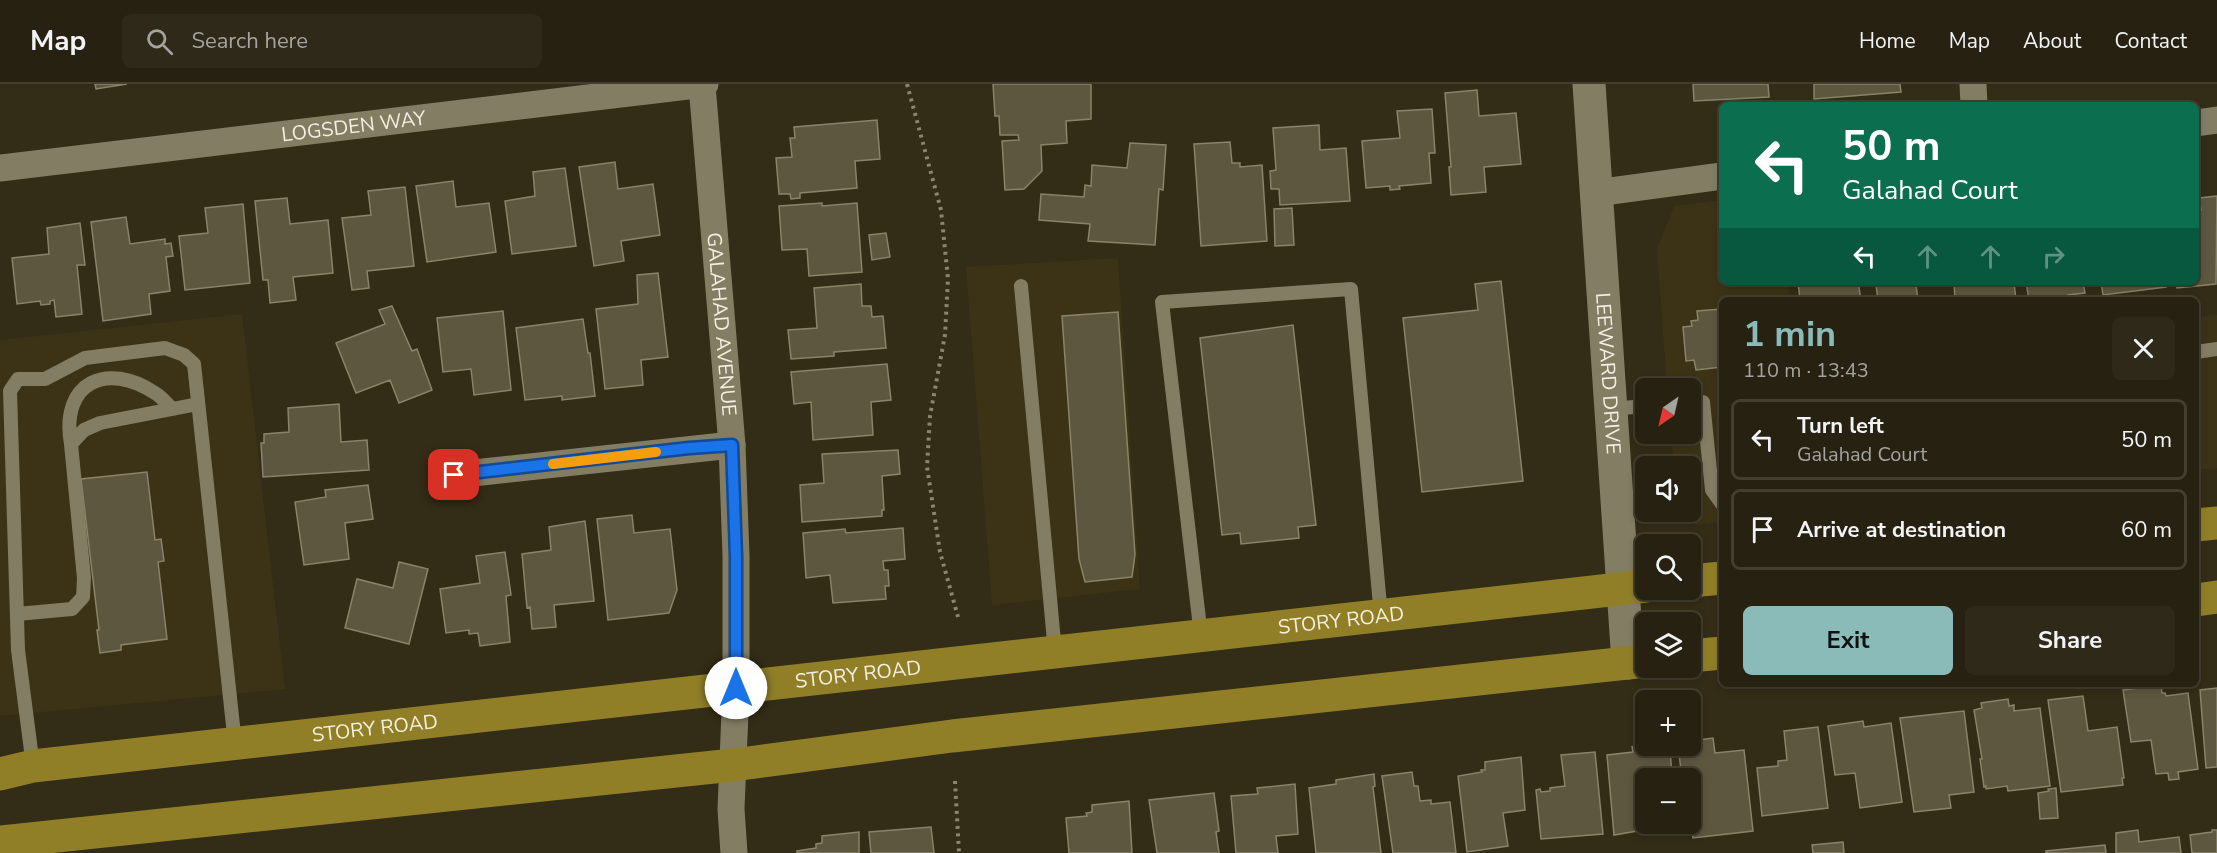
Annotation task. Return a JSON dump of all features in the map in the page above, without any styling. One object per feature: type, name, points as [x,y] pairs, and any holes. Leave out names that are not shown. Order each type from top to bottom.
[{"type":"main road","points":[[2199,525],[2217,523]]},
{"type":"main road","points":[[1701,580],[1719,578]]},
{"type":"main road","name":"STORY ROAD","points":[[0,774],[33,766],[1634,587]]},
{"type":"main road","points":[[2199,600],[2217,597]]},
{"type":"main road","points":[[1701,655],[1719,652]]},
{"type":"main road","points":[[0,842],[733,765],[952,736],[1635,662]]},
{"type":"street","name":"LOGSDEN WAY","points":[[0,168],[704,84]]},
{"type":"street","name":"GALAHAD AVENUE","points":[[704,84],[732,445],[736,556],[736,688],[731,809],[734,853]]},
{"type":"street","name":"LEEWARD DRIVE","points":[[1589,84],[1610,409],[1634,587],[1635,612]]},
{"type":"street","points":[[1973,84],[1974,102]]},
{"type":"street","points":[[2199,123],[2217,120]]},
{"type":"street","points":[[1596,193],[1719,176]]},
{"type":"street","points":[[454,475],[732,445]]},
{"type":"lane","points":[[1021,286],[1055,652]]},
{"type":"lane","points":[[1202,636],[1162,302],[1351,289],[1381,616]]},
{"type":"lane","points":[[33,766],[22,684],[5,398],[18,379],[45,379],[85,358],[165,348],[184,355],[194,364],[235,744]]},
{"type":"lane","points":[[2199,352],[2217,349]]},
{"type":"lane","points":[[17,614],[72,609],[83,597],[84,579],[68,427],[72,404],[88,383],[107,377],[134,382],[156,393],[172,409]]},
{"type":"lane","points":[[1701,402],[1703,402],[1712,490],[1719,500]]},
{"type":"lane","points":[[71,444],[84,430],[100,423],[198,404]]},
{"type":"lane","points":[[1610,409],[1635,407]]},
{"type":"path","points":[[907,84],[941,210],[948,279],[945,335],[930,416],[927,467],[940,552],[958,617]]},
{"type":"path","points":[[955,781],[959,853]]},
{"type":"shaded area","points":[[1719,200],[1719,285],[1788,285],[1790,297],[1719,297],[1719,522],[1697,525],[1690,522],[1701,522],[1701,456],[1673,456],[1672,444],[1701,444],[1701,378],[1666,378],[1657,249],[1674,206]]},
{"type":"shaded area","points":[[1118,258],[1140,589],[992,605],[966,267]]},
{"type":"shaded area","points":[[242,314],[285,689],[0,716],[0,340]]},
{"type":"shaded area","points":[[2217,315],[2217,468],[2199,470],[2199,317]]},
{"type":"building","points":[[95,84],[127,84],[96,89]]},
{"type":"building","points":[[993,84],[1091,84],[1091,119],[1066,121],[1067,143],[1041,145],[1042,171],[1024,189],[1005,190],[1002,141],[1019,140],[1018,135],[1000,135],[999,116],[995,116]]},
{"type":"building","points":[[1693,84],[1768,84],[1769,97],[1694,101]]},
{"type":"building","points":[[1814,84],[1900,84],[1901,92],[1814,99]]},
{"type":"building","points":[[1477,90],[1479,116],[1516,113],[1521,164],[1484,167],[1486,192],[1451,195],[1445,93]]},
{"type":"building","points":[[1432,109],[1435,153],[1429,153],[1431,183],[1399,186],[1400,189],[1390,190],[1390,186],[1366,188],[1362,141],[1400,138],[1397,111]]},
{"type":"building","points":[[877,120],[880,159],[855,161],[857,188],[800,193],[800,198],[791,199],[790,194],[779,194],[776,158],[792,157],[790,138],[795,138],[794,127]]},
{"type":"building","points":[[1319,125],[1320,150],[1346,148],[1350,201],[1280,205],[1279,189],[1271,189],[1270,171],[1276,170],[1273,128]]},
{"type":"building","points":[[1230,142],[1232,163],[1240,163],[1240,167],[1262,165],[1267,241],[1201,246],[1194,144]]},
{"type":"building","points":[[1130,143],[1166,145],[1163,190],[1159,189],[1155,245],[1088,241],[1090,224],[1039,220],[1041,194],[1084,197],[1085,185],[1091,186],[1092,165],[1127,168]]},
{"type":"building","points":[[615,162],[618,189],[653,184],[660,235],[621,241],[624,261],[594,266],[579,167]]},
{"type":"building","points":[[565,168],[576,246],[512,254],[505,201],[535,196],[533,172]]},
{"type":"building","points":[[453,181],[456,207],[489,203],[496,252],[427,262],[416,186]]},
{"type":"building","points":[[405,187],[414,266],[367,271],[369,288],[352,290],[342,218],[371,215],[368,191]]},
{"type":"building","points":[[2217,196],[2216,284],[2177,288],[2176,285],[2199,285],[2199,210],[2201,210],[2199,198]]},
{"type":"building","points":[[287,198],[290,224],[328,220],[333,273],[293,277],[296,300],[270,303],[268,280],[263,280],[255,201]]},
{"type":"building","points":[[822,203],[822,206],[857,203],[862,272],[809,276],[807,249],[782,250],[779,206]]},
{"type":"building","points":[[243,204],[250,283],[185,290],[179,236],[208,233],[205,208]]},
{"type":"building","points":[[1292,208],[1294,245],[1275,246],[1274,209]]},
{"type":"building","points":[[126,217],[130,244],[165,239],[165,244],[171,243],[173,256],[166,257],[170,291],[149,294],[151,314],[103,321],[91,222]]},
{"type":"building","points":[[80,223],[85,265],[77,265],[82,314],[56,317],[54,300],[50,301],[50,304],[41,305],[40,301],[17,304],[12,258],[49,254],[47,228]]},
{"type":"building","points":[[886,233],[890,257],[872,260],[869,235]]},
{"type":"building","points":[[658,273],[668,357],[641,360],[643,385],[605,389],[596,309],[638,304],[637,275]]},
{"type":"building","points":[[1501,281],[1523,481],[1422,492],[1403,318],[1478,310],[1475,284]]},
{"type":"building","points":[[861,284],[862,306],[871,306],[872,317],[883,316],[886,348],[834,352],[834,356],[791,359],[788,330],[817,328],[814,288]]},
{"type":"building","points":[[1798,285],[1858,285],[1860,297],[1800,297]]},
{"type":"building","points":[[1876,285],[1916,285],[1918,297],[1878,297]]},
{"type":"building","points":[[1954,285],[2014,285],[2016,297],[1955,297]]},
{"type":"building","points":[[2026,285],[2084,285],[2085,293],[2068,295],[2068,297],[2028,297]]},
{"type":"building","points":[[2101,285],[2166,285],[2166,287],[2103,295]]},
{"type":"building","points":[[392,306],[412,351],[417,349],[432,390],[399,403],[390,380],[356,393],[336,343],[385,324],[379,310]]},
{"type":"building","points":[[1719,309],[1719,367],[1696,370],[1694,360],[1686,361],[1683,327],[1692,326],[1691,321],[1698,320],[1697,311]]},
{"type":"building","points":[[503,311],[511,390],[474,395],[471,369],[443,372],[437,318]]},
{"type":"building","points":[[1118,312],[1135,554],[1132,577],[1085,582],[1079,559],[1062,316]]},
{"type":"building","points":[[583,319],[595,396],[562,400],[562,396],[525,400],[516,328]]},
{"type":"building","points":[[1293,325],[1316,525],[1298,527],[1299,538],[1241,544],[1240,533],[1222,535],[1200,338]]},
{"type":"building","points":[[887,364],[891,400],[871,402],[873,435],[813,440],[811,402],[794,404],[791,372]]},
{"type":"building","points":[[339,404],[341,442],[367,440],[369,470],[263,477],[261,443],[264,443],[264,434],[289,432],[288,408]]},
{"type":"building","points":[[898,450],[900,474],[882,476],[884,510],[882,510],[882,516],[802,522],[800,485],[824,483],[822,454]]},
{"type":"building","points":[[147,472],[155,540],[161,539],[164,561],[158,562],[167,639],[121,645],[121,650],[100,653],[81,479]]},
{"type":"building","points":[[368,485],[373,519],[345,523],[349,559],[304,565],[295,502],[326,497],[325,490]]},
{"type":"building","points":[[632,515],[634,533],[670,529],[677,590],[669,613],[608,620],[597,519]]},
{"type":"building","points":[[585,521],[594,601],[554,605],[556,627],[532,629],[530,607],[527,608],[522,554],[551,550],[549,527]]},
{"type":"building","points":[[903,528],[905,559],[883,561],[884,570],[888,570],[889,586],[885,586],[886,599],[833,603],[830,575],[806,578],[803,533],[845,529],[846,533]]},
{"type":"building","points":[[505,552],[511,595],[506,596],[510,642],[480,646],[478,633],[469,634],[469,630],[446,633],[440,589],[480,583],[476,556]]},
{"type":"building","points":[[399,562],[428,569],[409,644],[345,628],[357,579],[393,588]]},
{"type":"building","points":[[2161,687],[2162,693],[2166,696],[2188,693],[2198,769],[2178,772],[2179,779],[2169,780],[2168,773],[2156,774],[2151,740],[2131,742],[2123,690]]},
{"type":"building","points":[[2217,688],[2217,767],[2206,768],[2200,690]]},
{"type":"building","points":[[2083,696],[2088,731],[2117,727],[2123,785],[2061,792],[2048,700]]},
{"type":"building","points":[[2008,699],[2009,706],[2014,705],[2014,711],[2040,708],[2050,786],[2008,791],[2007,786],[1986,789],[1986,786],[1984,787],[1974,710],[1982,708],[1981,703]]},
{"type":"building","points":[[1964,711],[1974,792],[1949,795],[1951,808],[1914,812],[1900,718]]},
{"type":"building","points":[[1863,721],[1864,727],[1891,723],[1902,802],[1860,808],[1855,773],[1835,775],[1828,726]]},
{"type":"building","points":[[1818,727],[1828,808],[1762,816],[1757,768],[1778,766],[1778,761],[1787,760],[1784,731]]},
{"type":"building","points":[[1713,738],[1715,753],[1744,750],[1753,831],[1693,838],[1692,834],[1701,834],[1701,768],[1681,768],[1679,756],[1701,756],[1701,740]]},
{"type":"building","points":[[1632,747],[1635,747],[1635,756],[1671,756],[1671,768],[1635,768],[1635,831],[1614,835],[1607,755],[1633,752]]},
{"type":"building","points":[[1595,752],[1603,834],[1541,839],[1536,790],[1550,791],[1550,788],[1565,786],[1561,755]]},
{"type":"building","points":[[1521,757],[1525,810],[1503,813],[1508,846],[1467,852],[1458,776],[1482,772],[1481,770],[1485,770],[1485,762]]},
{"type":"building","points":[[1412,772],[1414,786],[1418,786],[1420,801],[1431,800],[1431,804],[1450,802],[1456,853],[1393,853],[1382,776]]},
{"type":"building","points":[[1374,774],[1375,786],[1373,787],[1381,853],[1316,853],[1309,788],[1336,784],[1336,780]]},
{"type":"building","points":[[1295,784],[1298,834],[1276,836],[1278,853],[1236,853],[1231,796],[1258,794],[1257,788]]},
{"type":"building","points":[[2056,788],[2058,818],[2040,819],[2038,793]]},
{"type":"building","points":[[1214,793],[1219,831],[1216,832],[1219,853],[1157,853],[1149,800]]},
{"type":"building","points":[[1129,801],[1132,853],[1069,853],[1066,818],[1087,816],[1086,813],[1092,812],[1092,805]]},
{"type":"building","points":[[931,827],[934,853],[871,853],[869,832]]},
{"type":"building","points":[[2138,830],[2139,842],[2179,837],[2181,853],[2116,853],[2116,833]]},
{"type":"building","points":[[2212,830],[2217,830],[2217,853],[2192,853],[2190,835],[2212,832]]},
{"type":"building","points":[[859,832],[859,853],[797,853],[797,851],[816,848],[816,844],[822,843],[822,836]]},
{"type":"building","points":[[1843,842],[1844,853],[1813,853],[1812,845]]},
{"type":"building","points":[[2105,845],[2106,853],[2046,853],[2046,851]]},
{"type":"slow traffic","points":[[553,464],[656,452]]},
{"type":"route","points":[[454,475],[732,445],[736,556],[736,688]]}]
